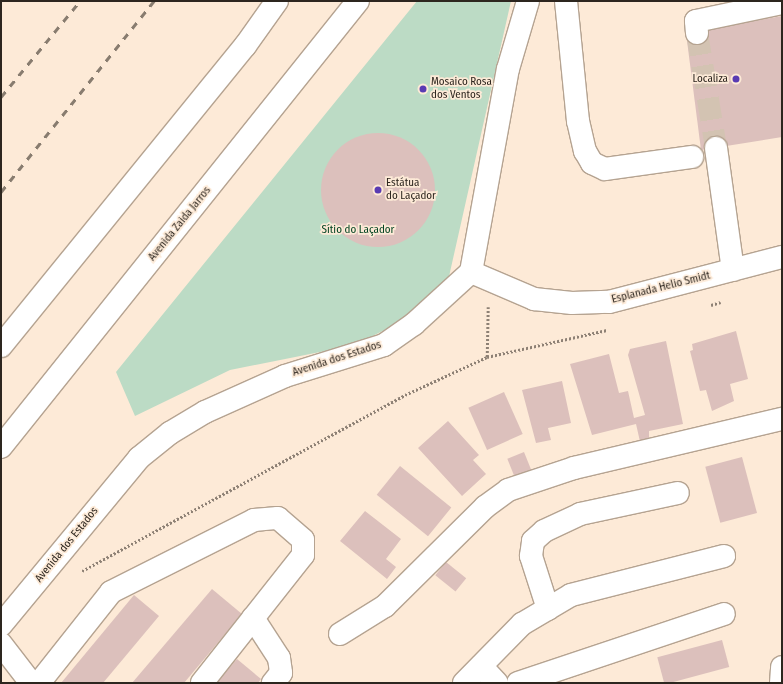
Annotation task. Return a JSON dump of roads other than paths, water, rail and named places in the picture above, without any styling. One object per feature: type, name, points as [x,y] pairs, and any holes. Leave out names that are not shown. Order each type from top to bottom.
[{"type":"main road","points":[[1,346],[245,46],[277,1]]},
{"type":"main road","name":"Avenida Zaida Jarros","points":[[1,448],[358,1]]},
{"type":"main road","points":[[471,272],[508,69],[528,1]]},
{"type":"main road","points":[[566,1],[578,122],[592,163],[605,169],[692,157]]},
{"type":"main road","points":[[696,27],[782,3]]},
{"type":"main road","points":[[716,148],[733,270]]},
{"type":"main road","name":"Esplanada Helio Smidt","points":[[471,272],[534,299],[572,304],[609,302],[782,257]]},
{"type":"main road","name":"Avenida dos Estados","points":[[1,625],[139,458],[170,433],[205,412],[285,376],[384,345],[414,324],[471,272]]},
{"type":"main road","points":[[340,634],[385,606],[485,507],[508,490],[574,468],[782,419]]},
{"type":"main road","points":[[548,609],[531,556],[533,541],[544,531],[580,514],[678,493]]},
{"type":"main road","points":[[39,683],[111,592],[254,520],[278,518],[306,547],[303,555],[202,683]]},
{"type":"main road","points":[[464,683],[522,624],[571,595],[724,556]]},
{"type":"main road","points":[[518,683],[724,614]]},
{"type":"main road","points":[[253,618],[279,658],[281,673],[273,683]]},
{"type":"main road","points":[[1,644],[32,683]]},
{"type":"main road","points":[[481,666],[497,683]]},
{"type":"main road","points":[[781,683],[782,667]]},
{"type":"tunnel","points":[[697,33],[716,148]]},
{"type":"railway","points":[[1,97],[80,1]]},
{"type":"railway","points":[[1,192],[154,1]]},
{"type":"place","name":"Localiza","points":[[736,79]]},
{"type":"place","name":"Mosaico Rosa dos Ventos","points":[[423,89]]},
{"type":"place","name":"Estátua do Laçador","points":[[378,190]]},
{"type":"park label","name":"Sítio do Laçador","points":[[358,230]]}]
